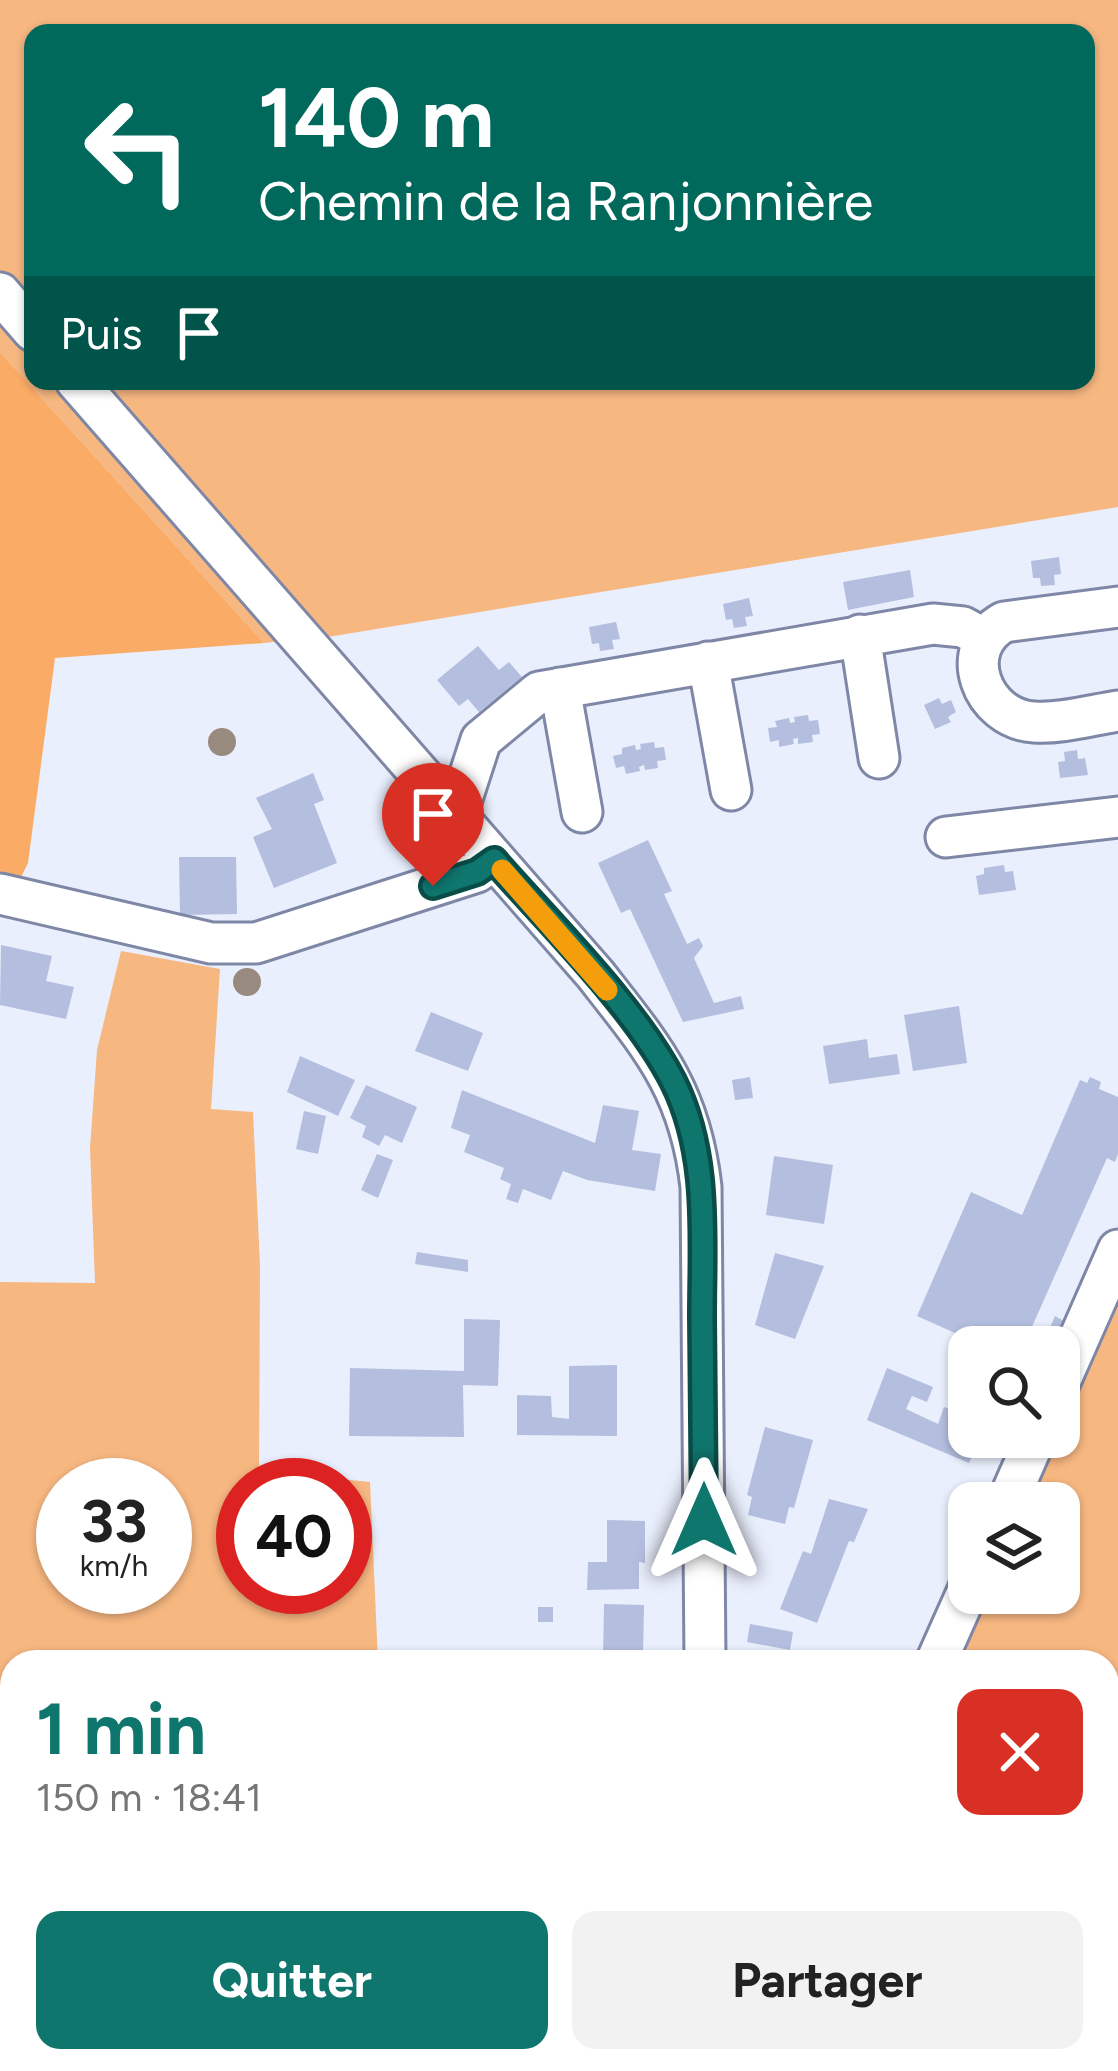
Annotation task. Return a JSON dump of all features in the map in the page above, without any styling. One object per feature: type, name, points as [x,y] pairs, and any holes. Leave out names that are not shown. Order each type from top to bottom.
[{"type":"street","points":[[0,293],[24,321]]},
{"type":"street","points":[[84,390],[494,860],[651,1046],[673,1081],[689,1119],[701,1187],[705,1650]]},
{"type":"street","points":[[1118,607],[1004,622],[988,631],[978,669],[985,693],[1016,718],[1035,723],[1118,711]]},
{"type":"street","points":[[456,817],[481,740],[539,692],[933,624],[963,627],[985,639]]},
{"type":"street","points":[[860,635],[879,758]]},
{"type":"street","points":[[708,662],[731,790]]},
{"type":"street","points":[[560,688],[582,812]]},
{"type":"street","points":[[946,837],[1118,817]]},
{"type":"street","points":[[0,894],[211,944],[256,943],[477,872],[494,860]]},
{"type":"street","points":[[1080,1336],[1118,1250]]},
{"type":"street","points":[[941,1650],[957,1614]]},
{"type":"shaded area","points":[[0,0],[1118,0],[1118,507],[334,636],[264,643],[34,390],[1095,390],[1095,24],[24,24],[24,378],[0,352]]},
{"type":"shaded area","points":[[0,352],[24,378],[24,390],[34,390],[264,643],[55,658],[28,863],[15,889],[0,885]]},
{"type":"shaded area","points":[[121,951],[220,969],[211,1109],[253,1112],[260,1267],[259,1458],[216,1458],[216,1614],[372,1614],[372,1527],[377,1650],[0,1650],[0,1282],[95,1283],[90,1148],[97,1050]]},
{"type":"shaded area","points":[[1118,1289],[1118,1650],[961,1650],[977,1614],[1080,1614],[1080,1482],[1034,1482],[1045,1458],[1080,1458],[1080,1377]]},
{"type":"building","points":[[1059,557],[1061,574],[1054,575],[1055,585],[1041,586],[1040,578],[1033,578],[1031,561]]},
{"type":"building","points":[[910,570],[914,597],[848,610],[843,582]]},
{"type":"building","points":[[749,598],[753,616],[745,617],[747,626],[734,628],[732,619],[726,620],[723,604]]},
{"type":"building","points":[[616,622],[620,639],[612,640],[614,649],[600,651],[599,643],[592,644],[589,627]]},
{"type":"building","points":[[478,646],[499,670],[509,662],[522,677],[479,712],[468,699],[459,706],[437,680]]},
{"type":"building","points":[[939,698],[942,704],[951,700],[956,712],[948,717],[951,722],[935,729],[924,705]]},
{"type":"building","points":[[808,715],[809,721],[818,720],[820,734],[812,735],[813,742],[798,744],[798,738],[793,739],[794,744],[779,747],[779,740],[770,742],[768,728],[777,727],[775,721],[789,718],[790,723],[795,722],[794,717]]},
{"type":"building","points":[[654,742],[655,748],[664,747],[666,760],[657,761],[658,768],[645,770],[644,765],[626,774],[624,766],[616,768],[613,756],[622,754],[622,748],[635,745],[636,750],[641,749],[640,744]]},
{"type":"building","points":[[1077,750],[1078,759],[1085,758],[1088,775],[1060,778],[1058,762],[1065,761],[1064,752]]},
{"type":"building","points":[[313,773],[324,800],[314,804],[337,863],[274,888],[253,837],[272,829],[256,798]]},
{"type":"building","points":[[648,840],[672,891],[664,894],[687,944],[699,938],[703,946],[694,958],[714,1003],[741,996],[744,1009],[683,1022],[630,909],[621,913],[598,863]]},
{"type":"building","points":[[179,857],[236,857],[237,914],[180,915]]},
{"type":"building","points":[[1004,865],[1005,872],[1013,871],[1016,890],[979,895],[976,876],[984,874],[984,868]]},
{"type":"building","points":[[1,945],[52,956],[46,981],[74,987],[66,1019],[0,1005]]},
{"type":"building","points":[[959,1006],[967,1063],[913,1071],[904,1015]]},
{"type":"building","points":[[431,1012],[483,1033],[468,1071],[415,1051]]},
{"type":"building","points":[[867,1039],[869,1058],[897,1054],[900,1074],[829,1084],[823,1046]]},
{"type":"building","points":[[300,1056],[355,1080],[338,1116],[287,1092]]},
{"type":"building","points":[[750,1077],[753,1098],[735,1100],[732,1080]]},
{"type":"building","points":[[1090,1077],[1101,1082],[1099,1089],[1118,1097],[1118,1154],[1115,1162],[1107,1158],[1032,1326],[948,1326],[948,1330],[917,1316],[971,1192],[1022,1215],[1080,1080],[1087,1083]]},
{"type":"building","points":[[366,1085],[417,1107],[402,1143],[385,1135],[379,1146],[362,1137],[366,1126],[350,1118]]},
{"type":"building","points":[[462,1090],[595,1143],[603,1105],[639,1111],[632,1150],[661,1154],[655,1191],[587,1180],[563,1171],[551,1200],[523,1189],[518,1203],[506,1199],[511,1184],[500,1179],[504,1168],[464,1152],[470,1135],[451,1128]]},
{"type":"building","points":[[304,1111],[326,1116],[318,1154],[296,1149]]},
{"type":"building","points":[[377,1154],[393,1160],[378,1198],[361,1190]]},
{"type":"building","points":[[774,1156],[833,1165],[824,1224],[766,1215]]},
{"type":"building","points":[[417,1252],[468,1260],[468,1272],[415,1264]]},
{"type":"building","points":[[775,1253],[824,1266],[795,1339],[755,1325]]},
{"type":"building","points":[[464,1319],[500,1320],[498,1386],[463,1385],[464,1437],[349,1436],[350,1368],[464,1371]]},
{"type":"building","points":[[617,1365],[617,1436],[517,1435],[517,1395],[551,1396],[552,1417],[569,1419],[569,1366]]},
{"type":"building","points":[[887,1368],[933,1387],[927,1402],[912,1396],[906,1409],[938,1424],[944,1407],[948,1408],[948,1454],[867,1420]]},
{"type":"building","points":[[765,1427],[813,1440],[785,1524],[748,1515],[752,1497],[747,1495]]},
{"type":"building","points":[[829,1499],[868,1509],[854,1542],[849,1541],[817,1623],[780,1609],[803,1551],[811,1554]]},
{"type":"building","points":[[607,1520],[645,1521],[645,1563],[639,1562],[639,1589],[587,1590],[588,1562],[607,1562]]},
{"type":"building","points":[[604,1604],[644,1605],[643,1650],[603,1650]]},
{"type":"building","points":[[538,1607],[553,1607],[553,1622],[538,1622]]},
{"type":"building","points":[[750,1624],[793,1632],[790,1650],[747,1642]]},
{"type":"slow traffic","points":[[502,870],[607,990]]},
{"type":"route","points":[[433,886],[477,872],[494,860],[595,974],[673,1081],[689,1119],[701,1187],[704,1520]]}]
